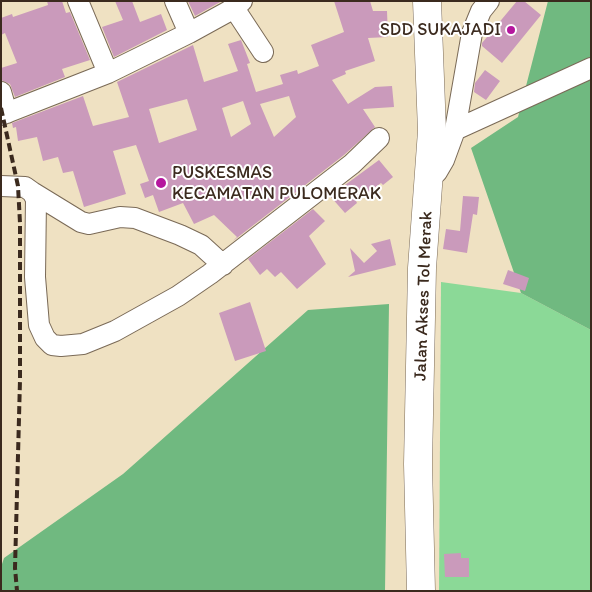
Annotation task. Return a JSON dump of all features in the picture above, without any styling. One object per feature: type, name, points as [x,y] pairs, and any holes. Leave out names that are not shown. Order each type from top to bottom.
[{"type":"highway","name":"Jalan Akses Tol Merak","points":[[421,591],[418,464],[422,268],[432,132],[427,1]]},
{"type":"street","points":[[78,1],[108,73]]},
{"type":"street","points":[[175,1],[189,34]]},
{"type":"street","points":[[429,180],[437,172],[444,160],[456,130],[472,33],[481,11],[489,1]]},
{"type":"street","points":[[1,92],[4,114],[108,73],[189,34],[238,5],[264,52]]},
{"type":"street","points":[[456,130],[591,68]]},
{"type":"street","points":[[32,192],[36,200],[37,311],[39,325],[45,338],[52,345],[83,344],[115,331],[178,296],[223,265],[352,164],[379,138]]},
{"type":"street","points":[[1,186],[25,187],[81,222],[101,222],[120,217],[134,218],[201,245],[223,265]]},
{"type":"green space","points":[[548,1],[591,1],[591,330],[521,293],[471,148],[518,117]]},
{"type":"green space","points":[[441,282],[521,293],[591,330],[591,591],[439,591]]},
{"type":"green space","points":[[389,304],[385,591],[1,591],[1,567],[4,558],[123,474],[308,310]]},
{"type":"building","points":[[47,1],[62,1],[66,13],[70,12],[90,60],[62,69],[65,77],[15,97],[10,84],[1,80],[1,68],[17,63],[5,33],[1,35],[1,18],[12,14],[13,17],[48,5]]},
{"type":"building","points":[[115,1],[132,1],[140,22],[161,14],[167,30],[114,57],[102,27],[123,20]]},
{"type":"building","points":[[188,1],[222,1],[195,16]]},
{"type":"building","points":[[334,1],[370,1],[373,11],[387,11],[388,37],[368,38],[375,61],[345,71],[346,74],[332,80],[348,104],[375,87],[392,86],[394,107],[363,109],[375,127],[344,155],[233,241],[237,237],[214,215],[194,224],[183,203],[159,212],[153,195],[145,198],[140,184],[149,181],[136,145],[113,151],[126,194],[84,207],[73,171],[63,173],[58,157],[43,161],[37,137],[18,141],[16,127],[13,128],[12,123],[83,96],[93,126],[129,117],[117,82],[193,45],[204,82],[238,71],[228,44],[241,40],[250,63],[247,64],[256,92],[283,84],[280,75],[297,70],[298,74],[319,66],[311,45],[344,32]],"holes":[[[289,96],[296,117],[274,137],[260,104]],[[187,99],[197,130],[159,143],[149,109]],[[243,101],[251,124],[231,137],[222,108]]]},
{"type":"building","name":"SDD SUKAJADI","points":[[517,1],[524,1],[541,15],[502,63],[482,46],[482,43]]},
{"type":"building","points":[[485,70],[500,81],[486,100],[474,92],[475,83]]},
{"type":"building","points":[[379,160],[393,177],[356,201],[357,203],[345,213],[330,196]]},
{"type":"building","points":[[463,196],[479,197],[477,215],[473,214],[467,253],[443,249],[446,229],[460,231]]},
{"type":"building","points":[[313,209],[325,221],[309,236],[326,264],[297,289],[281,272],[275,277],[267,269],[260,275],[248,259]]},
{"type":"building","points":[[390,239],[396,265],[348,277],[355,271],[350,248],[364,263],[377,251],[371,244]]},
{"type":"building","points":[[508,270],[529,278],[525,291],[503,284]]},
{"type":"building","points":[[250,302],[266,351],[235,361],[219,313]]},
{"type":"building","points":[[461,553],[461,558],[469,558],[469,577],[445,577],[444,554]]},
{"type":"railway","points":[[1,108],[18,186],[20,223],[20,380],[15,568],[17,591]]},
{"type":"place","name":"SDD SUKAJADI","points":[[511,30]]},
{"type":"place","name":"PUSKESMAS KECAMATAN PULOMERAK","points":[[161,183]]}]
